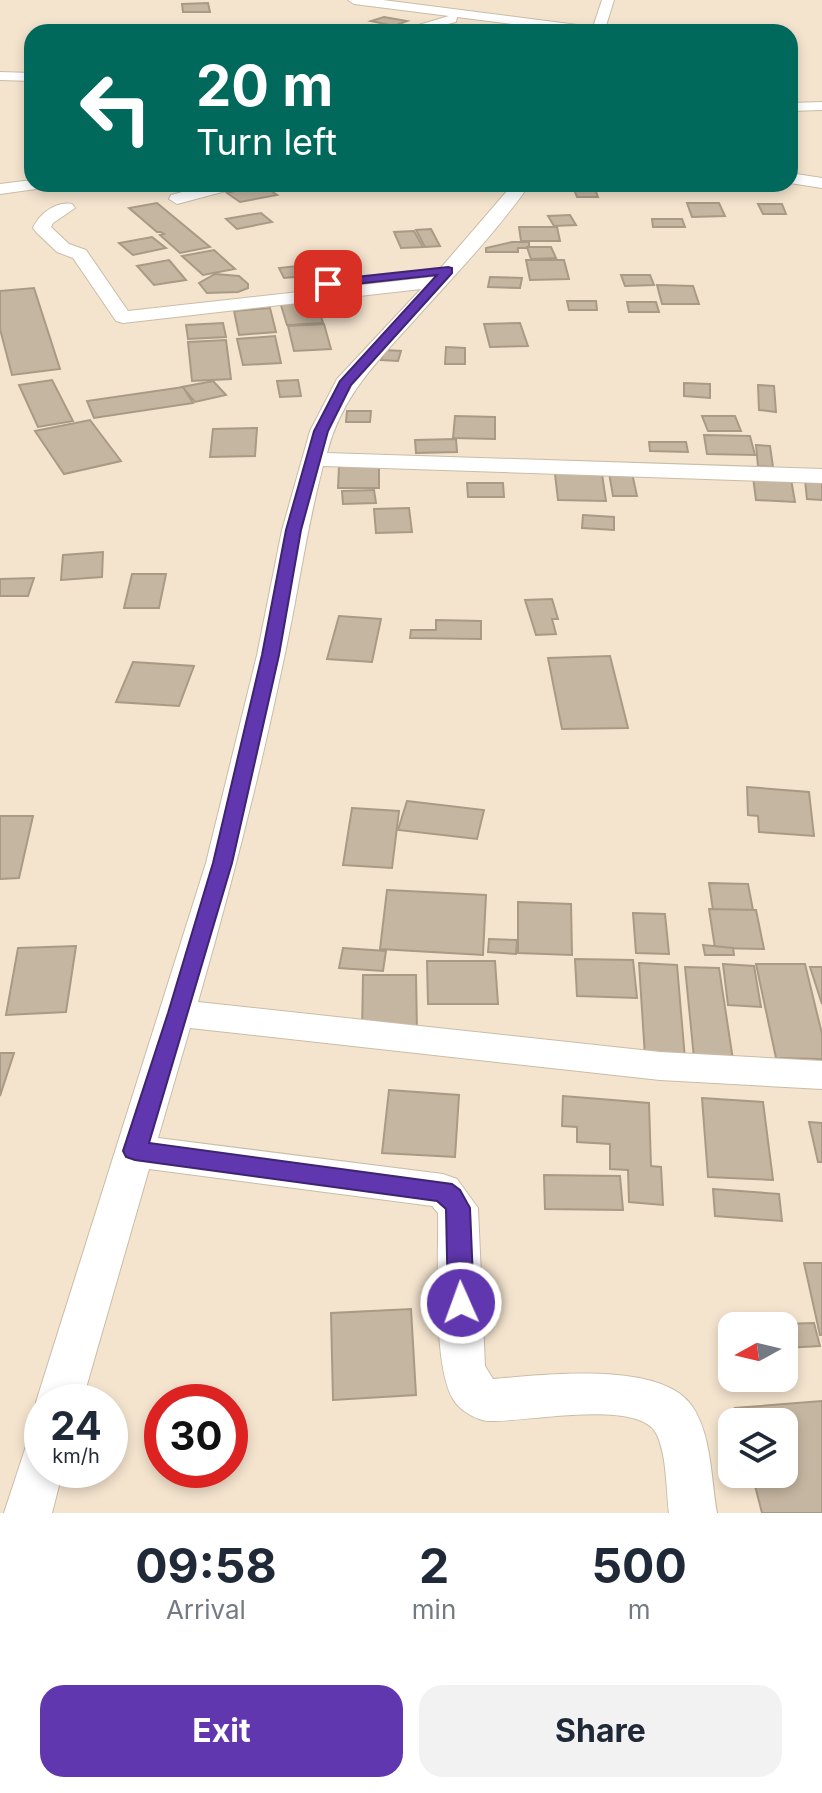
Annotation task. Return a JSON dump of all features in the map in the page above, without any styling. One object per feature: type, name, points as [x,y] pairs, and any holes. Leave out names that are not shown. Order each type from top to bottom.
[{"type":"street","points":[[354,0],[532,24]]},
{"type":"street","points":[[600,24],[608,0]]},
{"type":"street","points":[[433,24],[465,16]]},
{"type":"street","points":[[0,76],[24,77]]},
{"type":"street","points":[[798,107],[822,106]]},
{"type":"street","points":[[798,179],[822,183]]},
{"type":"street","points":[[0,189],[24,186]]},
{"type":"street","points":[[177,199],[202,192]]},
{"type":"street","points":[[64,1384],[222,863],[271,655],[294,530],[330,410],[345,384],[483,233],[516,192]]},
{"type":"street","points":[[66,208],[45,220],[42,228],[63,248],[80,254],[118,307],[121,316],[125,317],[442,276]]},
{"type":"street","points":[[313,459],[822,476]]},
{"type":"street","points":[[179,1013],[660,1066],[822,1075]]},
{"type":"street","points":[[135,1151],[443,1191],[458,1208],[463,1366],[470,1388],[486,1400],[625,1394],[660,1405],[677,1422],[693,1513]]},
{"type":"street","points":[[28,1513],[35,1488]]},
{"type":"building","points":[[208,3],[210,12],[183,12],[182,4]]},
{"type":"building","points":[[384,17],[407,21],[385,24],[371,21]]},
{"type":"building","points":[[273,192],[277,195],[240,202],[227,193]]},
{"type":"building","points":[[575,192],[596,192],[598,197],[577,197]]},
{"type":"building","points":[[157,203],[210,247],[180,253],[160,235],[164,234],[157,232],[129,208]]},
{"type":"building","points":[[687,203],[719,203],[725,216],[692,217]]},
{"type":"building","points":[[758,204],[782,204],[786,214],[763,214]]},
{"type":"building","points":[[261,213],[272,222],[237,229],[226,219]]},
{"type":"building","points":[[570,215],[576,225],[554,226],[548,216]]},
{"type":"building","points":[[652,219],[682,219],[685,227],[653,227]]},
{"type":"building","points":[[519,227],[557,227],[560,241],[521,241]]},
{"type":"building","points":[[431,229],[440,246],[425,247],[416,230]]},
{"type":"building","points":[[414,231],[423,247],[401,248],[394,232]]},
{"type":"building","points":[[152,237],[166,248],[133,255],[119,243]]},
{"type":"building","points":[[529,242],[529,248],[518,248],[518,252],[486,252],[486,248]]},
{"type":"building","points":[[527,247],[551,247],[556,258],[531,259]]},
{"type":"building","points":[[214,250],[235,269],[203,275],[182,256]]},
{"type":"building","points":[[169,260],[186,280],[154,285],[137,266]]},
{"type":"building","points":[[526,260],[564,260],[569,279],[530,280]]},
{"type":"building","points":[[315,264],[321,275],[284,278],[279,268]]},
{"type":"building","points":[[215,274],[239,276],[248,288],[238,292],[207,293],[199,283]]},
{"type":"building","points":[[621,275],[650,275],[654,285],[625,286]]},
{"type":"building","points":[[490,277],[522,278],[520,288],[488,287]]},
{"type":"building","points":[[657,285],[693,286],[699,304],[662,304]]},
{"type":"building","points":[[34,288],[60,369],[12,375],[0,329],[0,291]]},
{"type":"building","points":[[316,299],[323,323],[287,325],[280,302]]},
{"type":"building","points":[[567,301],[596,301],[597,310],[569,310]]},
{"type":"building","points":[[627,302],[656,302],[659,312],[629,312]]},
{"type":"building","points":[[270,308],[276,332],[239,335],[234,311]]},
{"type":"building","points":[[223,323],[226,337],[188,339],[186,325]]},
{"type":"building","points":[[520,323],[528,346],[490,347],[484,324]]},
{"type":"building","points":[[324,324],[331,349],[294,351],[288,326]]},
{"type":"building","points":[[275,336],[281,363],[243,365],[237,339]]},
{"type":"building","points":[[226,340],[231,379],[192,381],[188,342]]},
{"type":"building","points":[[446,347],[465,348],[465,364],[445,364]]},
{"type":"building","points":[[385,350],[401,351],[398,361],[381,360]]},
{"type":"building","points":[[52,380],[73,421],[38,427],[19,385]]},
{"type":"building","points":[[298,380],[301,396],[280,397],[277,381]]},
{"type":"building","points":[[213,381],[226,395],[195,402],[182,387]]},
{"type":"building","points":[[684,383],[710,384],[710,398],[684,396]]},
{"type":"building","points":[[758,385],[774,386],[776,412],[759,410]]},
{"type":"building","points":[[183,387],[193,403],[94,418],[87,401]]},
{"type":"building","points":[[347,411],[371,411],[370,422],[346,422]]},
{"type":"building","points":[[455,416],[495,417],[495,439],[453,438]]},
{"type":"building","points":[[702,416],[735,416],[741,431],[708,431]]},
{"type":"building","points":[[90,420],[121,461],[64,474],[35,431]]},
{"type":"building","points":[[257,428],[255,456],[210,457],[213,429]]},
{"type":"building","points":[[704,435],[750,436],[755,455],[707,454]]},
{"type":"building","points":[[456,439],[457,452],[416,453],[415,440]]},
{"type":"building","points":[[649,442],[686,442],[688,452],[650,451]]},
{"type":"building","points":[[756,445],[770,446],[773,467],[758,466]]},
{"type":"building","points":[[339,466],[379,466],[379,488],[338,488]]},
{"type":"building","points":[[609,473],[632,473],[637,496],[613,496]]},
{"type":"building","points":[[555,474],[602,474],[606,501],[558,500]]},
{"type":"building","points":[[753,477],[791,479],[795,502],[756,500]]},
{"type":"building","points":[[805,480],[822,481],[822,500],[807,499]]},
{"type":"building","points":[[467,483],[503,483],[504,497],[468,497]]},
{"type":"building","points":[[374,490],[376,503],[343,504],[342,491]]},
{"type":"building","points":[[409,508],[412,532],[376,533],[374,509]]},
{"type":"building","points":[[583,515],[614,517],[614,530],[582,528]]},
{"type":"building","points":[[103,552],[102,577],[61,580],[63,555]]},
{"type":"building","points":[[132,574],[166,574],[159,608],[124,608]]},
{"type":"building","points":[[34,578],[28,596],[0,596],[0,579]]},
{"type":"building","points":[[552,599],[558,619],[552,619],[556,634],[536,635],[525,600]]},
{"type":"building","points":[[339,616],[381,619],[372,662],[327,659]]},
{"type":"building","points":[[436,620],[481,621],[481,639],[410,638],[411,630],[436,630]]},
{"type":"building","points":[[610,656],[628,728],[562,729],[548,658]]},
{"type":"building","points":[[133,662],[194,666],[179,706],[116,702]]},
{"type":"building","points":[[747,787],[809,792],[814,836],[759,832],[758,816],[748,815]]},
{"type":"building","points":[[407,801],[484,810],[477,839],[398,830]]},
{"type":"building","points":[[352,808],[399,811],[392,868],[343,865]]},
{"type":"building","points":[[0,816],[33,816],[19,878],[0,879]]},
{"type":"building","points":[[709,883],[748,884],[753,910],[713,910]]},
{"type":"building","points":[[387,890],[486,895],[483,955],[380,949]]},
{"type":"building","points":[[518,902],[571,904],[572,955],[518,953]]},
{"type":"building","points":[[709,909],[756,910],[764,949],[715,948]]},
{"type":"building","points":[[633,913],[665,914],[669,954],[636,953]]},
{"type":"building","points":[[489,939],[517,940],[516,954],[488,952]]},
{"type":"building","points":[[703,945],[733,948],[734,955],[705,955]]},
{"type":"building","points":[[76,946],[66,1012],[6,1015],[18,948]]},
{"type":"building","points":[[343,948],[386,951],[383,971],[339,968]]},
{"type":"building","points":[[575,959],[633,960],[637,998],[577,996]]},
{"type":"building","points":[[427,961],[495,961],[498,1004],[428,1004]]},
{"type":"building","points":[[639,963],[677,965],[685,1059],[645,1057]]},
{"type":"building","points":[[723,964],[754,966],[761,1007],[728,1005]]},
{"type":"building","points":[[756,964],[805,964],[822,1034],[822,1059],[776,1058]]},
{"type":"building","points":[[685,967],[719,968],[733,1060],[694,1058]]},
{"type":"building","points":[[810,967],[822,967],[822,1004]]},
{"type":"building","points":[[363,975],[416,975],[417,1033],[362,1033]]},
{"type":"building","points":[[0,1053],[14,1053],[0,1096]]},
{"type":"building","points":[[389,1090],[459,1095],[455,1157],[382,1153]]},
{"type":"building","points":[[563,1096],[649,1103],[651,1166],[661,1167],[663,1205],[629,1202],[628,1170],[610,1169],[610,1144],[577,1142],[577,1127],[562,1126]]},
{"type":"building","points":[[702,1098],[763,1102],[773,1180],[708,1177]]},
{"type":"building","points":[[809,1122],[822,1123],[822,1162],[818,1162]]},
{"type":"building","points":[[544,1175],[620,1176],[623,1210],[545,1209]]},
{"type":"building","points":[[713,1189],[779,1194],[782,1221],[715,1216]]},
{"type":"building","points":[[804,1263],[822,1263],[822,1335],[820,1335]]},
{"type":"building","points":[[411,1309],[416,1395],[333,1400],[331,1313]]},
{"type":"building","points":[[798,1323],[814,1323],[820,1346],[798,1347]]},
{"type":"building","points":[[822,1401],[822,1513],[762,1513],[756,1488],[798,1488],[798,1408],[735,1408]]},
{"type":"route","points":[[328,284],[448,271],[345,384],[321,431],[294,530],[271,655],[222,863],[135,1151],[443,1191],[458,1208],[461,1303]]}]
